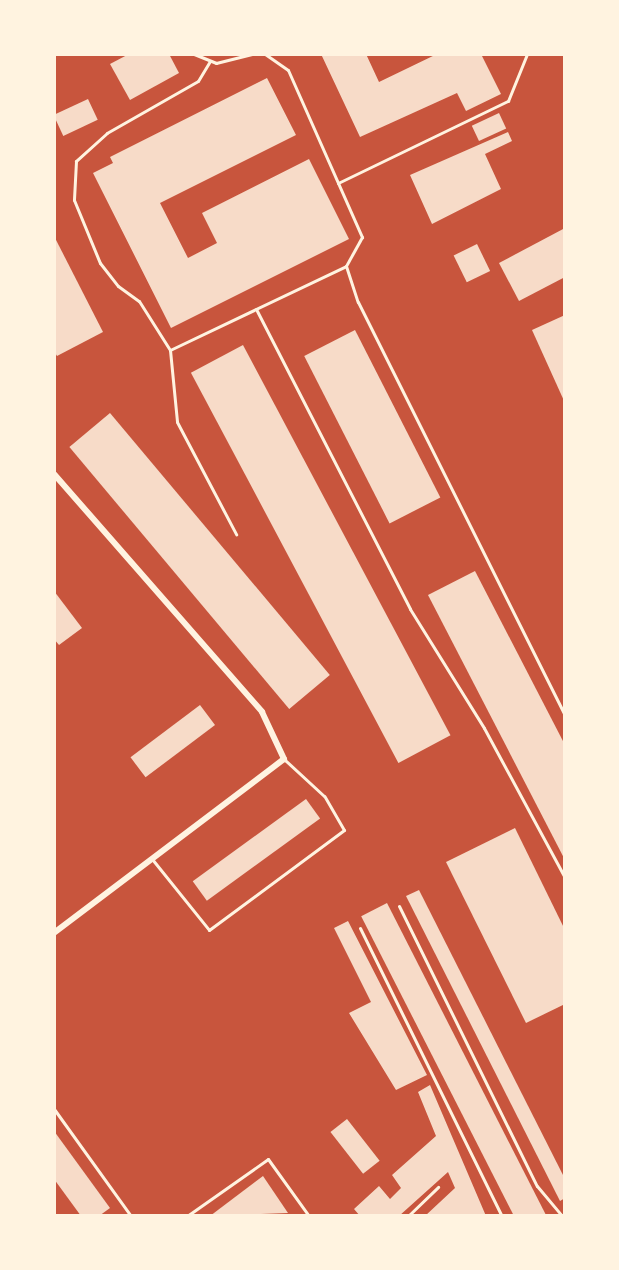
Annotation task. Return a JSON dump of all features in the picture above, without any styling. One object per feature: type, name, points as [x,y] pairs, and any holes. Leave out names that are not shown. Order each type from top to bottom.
[{"type":"street","points":[[54,474],[262,712],[284,759],[54,933]]},
{"type":"lane","points":[[194,54],[210,61],[252,54]]},
{"type":"lane","points":[[170,350],[346,266],[362,237],[288,70],[265,54]]},
{"type":"lane","points":[[338,183],[508,101],[527,54]]},
{"type":"lane","points":[[210,61],[198,81],[84,148],[73,179],[74,200],[100,263],[118,286],[139,301],[170,350],[177,422],[236,534]]},
{"type":"lane","points":[[346,266],[358,302],[565,716]]},
{"type":"lane","points":[[256,309],[410,609],[484,728],[565,879]]},
{"type":"lane","points":[[152,859],[208,930],[344,830],[324,796],[284,759]]},
{"type":"lane","points":[[399,906],[537,1186],[562,1216]]},
{"type":"lane","points":[[360,928],[502,1216]]},
{"type":"lane","points":[[54,1109],[131,1216]]},
{"type":"lane","points":[[187,1216],[268,1159],[309,1216]]},
{"type":"lane","points":[[408,1216],[438,1187]]},
{"type":"building","points":[[129,54],[169,54],[179,73],[130,100],[110,64]]},
{"type":"building","points":[[321,54],[366,54],[379,82],[437,54],[481,54],[501,94],[466,111],[457,93],[360,137]]},
{"type":"building","points":[[267,78],[296,135],[160,203],[188,258],[217,243],[202,213],[309,159],[349,239],[171,328],[93,173],[113,163],[110,157]]},
{"type":"building","points":[[88,99],[98,120],[63,136],[54,115]]},
{"type":"building","points":[[499,113],[506,128],[479,141],[472,126]]},
{"type":"building","points":[[508,132],[512,141],[485,154],[501,189],[432,224],[410,175]]},
{"type":"building","points":[[565,228],[565,277],[519,301],[499,263]]},
{"type":"building","points":[[54,236],[103,332],[57,356],[54,351]]},
{"type":"building","points":[[477,244],[490,271],[467,282],[454,255]]},
{"type":"building","points":[[565,315],[565,403],[532,330]]},
{"type":"building","points":[[355,330],[440,498],[390,523],[304,356]]},
{"type":"building","points":[[243,345],[451,735],[398,763],[191,373]]},
{"type":"building","points":[[110,413],[330,675],[289,709],[69,447]]},
{"type":"building","points":[[475,571],[565,745],[565,860],[428,595]]},
{"type":"building","points":[[54,591],[82,628],[59,645],[54,639]]},
{"type":"building","points":[[200,705],[215,725],[146,777],[131,757]]},
{"type":"building","points":[[306,799],[320,818],[207,901],[193,881]]},
{"type":"building","points":[[515,828],[565,930],[565,1004],[526,1023],[446,862]]},
{"type":"building","points":[[419,890],[565,1179],[565,1198],[560,1201],[406,896]]},
{"type":"building","points":[[387,903],[546,1216],[514,1216],[361,916]]},
{"type":"building","points":[[348,921],[427,1075],[396,1090],[349,1013],[371,1002],[334,928]]},
{"type":"building","points":[[430,1085],[486,1216],[425,1216],[455,1188],[448,1172],[399,1216],[360,1216],[354,1209],[379,1186],[390,1199],[401,1188],[392,1175],[436,1136],[418,1092]]},
{"type":"building","points":[[347,1119],[380,1161],[363,1174],[330,1132]]},
{"type":"building","points":[[54,1131],[110,1208],[99,1216],[81,1216],[54,1179]]},
{"type":"building","points":[[263,1176],[288,1213],[210,1216]]}]
